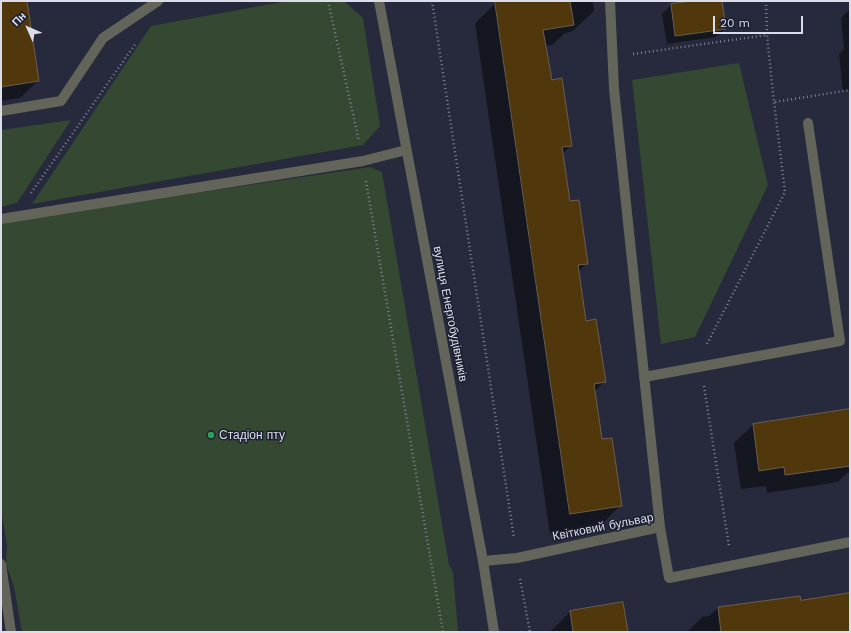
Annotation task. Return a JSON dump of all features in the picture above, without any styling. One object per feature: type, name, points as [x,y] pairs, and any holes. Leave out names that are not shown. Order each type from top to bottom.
[{"type":"street","points":[[1,111],[61,101],[103,38],[158,1]]},
{"type":"street","name":"вулиця Енергобудівників","points":[[379,1],[483,561],[494,632]]},
{"type":"street","points":[[610,1],[614,90],[660,527]]},
{"type":"street","points":[[644,377],[840,341],[808,123]]},
{"type":"street","points":[[1,219],[363,161],[406,150]]},
{"type":"street","name":"Квітковий бульвар","points":[[483,561],[517,558],[660,527],[668,578],[850,542]]},
{"type":"street","points":[[1,564],[11,632]]},
{"type":"path","points":[[328,1],[363,161],[443,632]]},
{"type":"path","points":[[432,1],[517,558],[530,632]]},
{"type":"path","points":[[732,566],[700,357],[786,192],[774,102],[767,35],[766,1]]},
{"type":"path","points":[[613,57],[767,35]]},
{"type":"path","points":[[16,216],[139,38]]},
{"type":"path","points":[[774,102],[850,90]]},
{"type":"green space","points":[[287,1],[344,1],[363,18],[380,126],[363,145],[32,204],[151,26]]},
{"type":"green space","points":[[739,63],[768,185],[695,337],[661,344],[632,80]]},
{"type":"green space","points":[[71,120],[17,203],[1,207],[1,130]]},
{"type":"green space","name":"Стадіон пту","points":[[370,167],[382,172],[449,565],[453,572],[458,632],[22,632],[14,587],[6,564],[7,545],[1,510],[1,222]]},
{"type":"building","points":[[1,1],[27,1],[39,81],[1,87]]},
{"type":"building","points":[[495,1],[570,1],[574,25],[543,30],[552,80],[562,78],[572,146],[562,147],[570,201],[579,200],[588,264],[578,265],[586,321],[596,319],[606,382],[594,384],[602,439],[612,438],[622,506],[570,514]]},
{"type":"building","points":[[692,1],[722,1],[726,29],[675,36],[671,4]]},
{"type":"building","points":[[850,409],[850,466],[785,475],[784,467],[759,471],[753,424]]},
{"type":"building","points":[[850,593],[850,632],[721,632],[718,607],[800,596],[801,600]]},
{"type":"building","points":[[623,602],[628,632],[573,632],[570,611]]},
{"type":"place","name":"Стадіон пту","points":[[211,435]]}]
